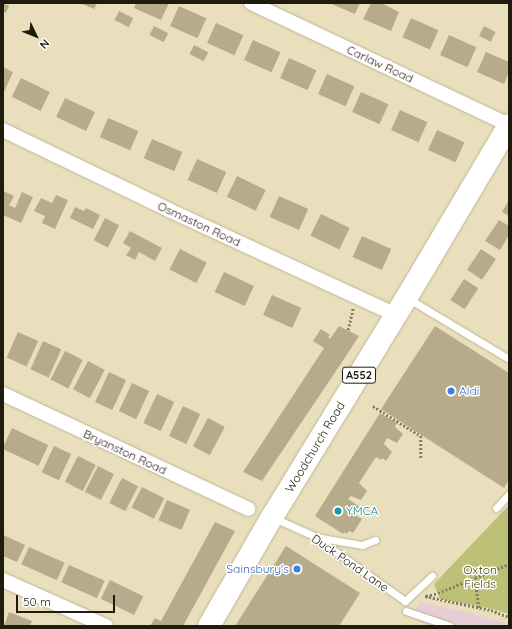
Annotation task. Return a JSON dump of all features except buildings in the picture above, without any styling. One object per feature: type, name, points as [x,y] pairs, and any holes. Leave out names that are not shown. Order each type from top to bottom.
[{"type":"highway","name":"Woodchurch Road","points":[[209,626],[272,517],[402,306],[509,125]]},
{"type":"street","name":"Carlaw Road","points":[[251,3],[509,125]]},
{"type":"street","name":"Osmaston Road","points":[[3,130],[169,210],[359,298],[402,306]]},
{"type":"street","name":"Bryanston Road","points":[[3,394],[248,509]]},
{"type":"street","points":[[3,580],[106,626]]},
{"type":"lane","points":[[402,306],[509,359]]},
{"type":"lane","points":[[496,508],[509,494]]},
{"type":"lane","name":"Duck Pond Lane","points":[[272,517],[314,536],[406,601],[432,576]]},
{"type":"lane","points":[[314,536],[362,545],[375,540]]},
{"type":"lane","points":[[406,611],[450,626]]},
{"type":"path","points":[[348,330],[352,312],[359,298]]},
{"type":"path","points":[[373,406],[421,436],[421,458]]},
{"type":"path","points":[[509,564],[438,593],[424,596],[479,608],[509,617]]},
{"type":"path","points":[[475,578],[479,608]]},
{"type":"shaded area","points":[[420,602],[471,613],[509,624],[509,626],[429,626],[410,617]]},
{"type":"green space","name":"Oxton Fields","points":[[509,505],[509,614],[493,609],[440,599],[434,584]]},
{"type":"place","name":"Aldi","points":[[451,391]]},
{"type":"place","name":"YMCA","points":[[338,511]]},
{"type":"place","name":"Sainsbury's","points":[[297,569]]}]
